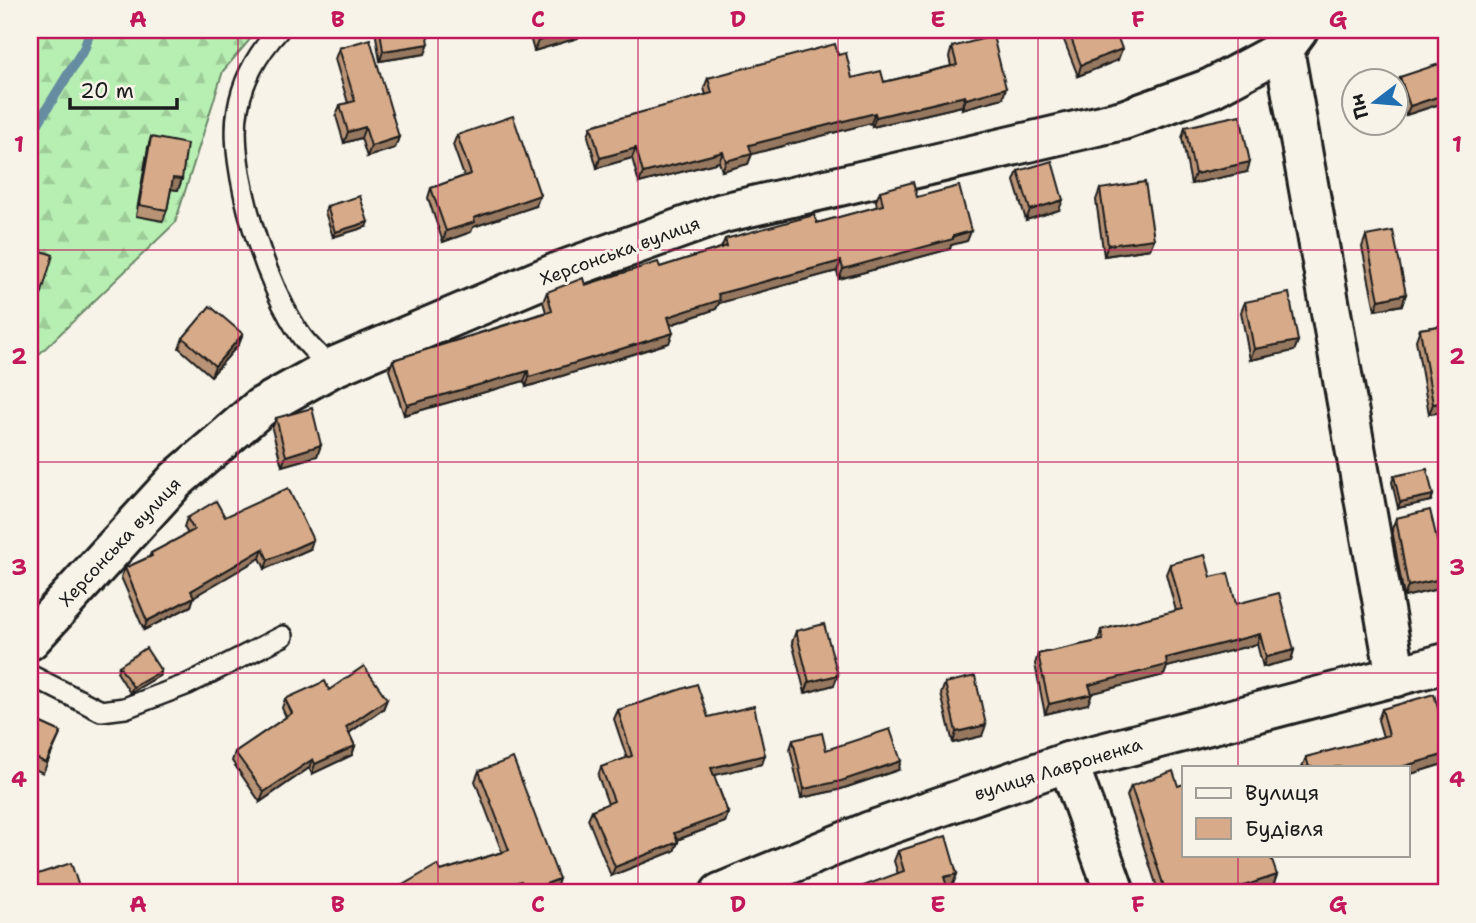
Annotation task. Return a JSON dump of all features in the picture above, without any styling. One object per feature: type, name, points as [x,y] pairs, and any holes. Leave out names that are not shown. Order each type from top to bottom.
[{"type":"street","name":"Херсонська вулиця","points":[[30,640],[176,480],[261,407],[331,368],[561,271],[723,213],[1123,120],[1211,88],[1291,39]]},
{"type":"street","points":[[1291,39],[1396,677]]},
{"type":"street","name":"вулиця Лавроненка","points":[[720,893],[868,832],[1068,762],[1446,663]]},
{"type":"street","points":[[1068,762],[1115,893]]},
{"type":"lane","points":[[279,30],[267,43],[247,75],[237,111],[237,156],[243,189],[264,260],[284,306],[302,337],[331,368]]},
{"type":"lane","points":[[30,675],[101,711],[125,708],[188,684],[283,636]]},
{"type":"green space","points":[[30,30],[258,30],[223,71],[175,223],[30,363]]},
{"type":"building","points":[[380,30],[427,30],[429,44],[383,51]]},
{"type":"building","points":[[535,30],[574,30],[538,41]]},
{"type":"building","points":[[1068,30],[1115,30],[1122,49],[1081,65]]},
{"type":"building","points":[[993,36],[1006,88],[876,117],[875,113],[749,145],[752,154],[726,161],[723,152],[643,173],[636,148],[600,158],[591,126],[712,93],[708,78],[835,44],[838,55],[846,53],[852,78],[881,71],[884,82],[957,65],[952,47]]},
{"type":"building","points":[[370,39],[399,137],[371,146],[365,127],[348,132],[340,105],[355,101],[339,48]]},
{"type":"building","points":[[1442,63],[1443,66],[1446,65],[1446,94],[1410,106],[1410,74]]},
{"type":"building","points":[[1240,115],[1250,162],[1195,174],[1185,127]]},
{"type":"building","points":[[513,116],[540,195],[474,218],[475,222],[446,231],[431,188],[471,174],[457,135]]},
{"type":"building","points":[[151,137],[187,144],[182,179],[173,178],[167,210],[139,205]]},
{"type":"building","points":[[1052,161],[1063,200],[1030,210],[1018,171]]},
{"type":"building","points":[[913,182],[917,197],[959,186],[971,231],[953,236],[953,239],[843,269],[841,261],[718,294],[720,300],[668,317],[673,333],[529,377],[528,371],[407,405],[393,360],[552,311],[547,292],[583,278],[585,285],[658,262],[660,267],[727,246],[725,239],[814,215],[817,223],[883,205],[880,191]]},
{"type":"building","points":[[1145,182],[1154,239],[1108,245],[1100,189]]},
{"type":"building","points":[[360,196],[368,222],[335,232],[327,206]]},
{"type":"building","points":[[1393,231],[1406,294],[1379,300],[1366,236]]},
{"type":"building","points":[[30,247],[53,255],[42,292],[30,288]]},
{"type":"building","points":[[1289,293],[1298,341],[1254,349],[1245,302]]},
{"type":"building","points":[[210,306],[243,334],[215,366],[183,338]]},
{"type":"building","points":[[1446,325],[1446,402],[1433,404],[1420,329]]},
{"type":"building","points":[[312,408],[321,445],[286,456],[276,418]]},
{"type":"building","points":[[1427,469],[1433,495],[1400,502],[1394,476]]},
{"type":"building","points":[[288,488],[313,540],[268,560],[263,549],[191,591],[194,597],[147,621],[125,568],[152,556],[151,553],[194,530],[187,518],[216,501],[225,517]]},
{"type":"building","points":[[1430,510],[1446,578],[1408,586],[1396,518]]},
{"type":"building","points":[[1205,555],[1211,577],[1228,573],[1236,604],[1279,593],[1294,650],[1266,657],[1260,634],[1166,658],[1167,665],[1089,685],[1092,694],[1049,704],[1038,654],[1103,640],[1101,630],[1182,609],[1170,564]]},
{"type":"building","points":[[824,624],[838,675],[809,682],[796,631]]},
{"type":"building","points":[[146,648],[161,671],[133,687],[119,666]]},
{"type":"building","points":[[364,666],[387,699],[346,727],[355,746],[315,764],[313,759],[264,792],[235,752],[292,713],[285,699],[325,681],[329,690]]},
{"type":"building","points":[[975,676],[986,725],[956,732],[945,683]]},
{"type":"building","points":[[697,684],[708,717],[754,706],[765,755],[711,768],[728,813],[674,833],[678,842],[615,867],[592,810],[614,801],[601,767],[632,756],[618,710]]},
{"type":"building","points":[[1434,694],[1446,737],[1446,754],[1404,766],[1309,766],[1306,757],[1389,735],[1382,709]]},
{"type":"building","points":[[30,718],[61,732],[46,763],[30,755]]},
{"type":"building","points":[[890,729],[901,761],[841,781],[804,789],[793,740],[822,733],[826,750]]},
{"type":"building","points":[[513,758],[559,879],[525,892],[521,881],[482,893],[389,893],[437,865],[441,871],[509,850],[479,771]]},
{"type":"building","points":[[1173,771],[1178,786],[1182,785],[1182,856],[1270,856],[1277,875],[1228,891],[1229,893],[1166,893],[1131,786]]},
{"type":"building","points":[[946,836],[957,874],[944,877],[949,893],[845,893],[904,871],[898,851]]},
{"type":"building","points":[[71,863],[81,893],[38,893],[32,876]]},
{"type":"waterway","points":[[30,136],[85,47],[90,30]]}]
